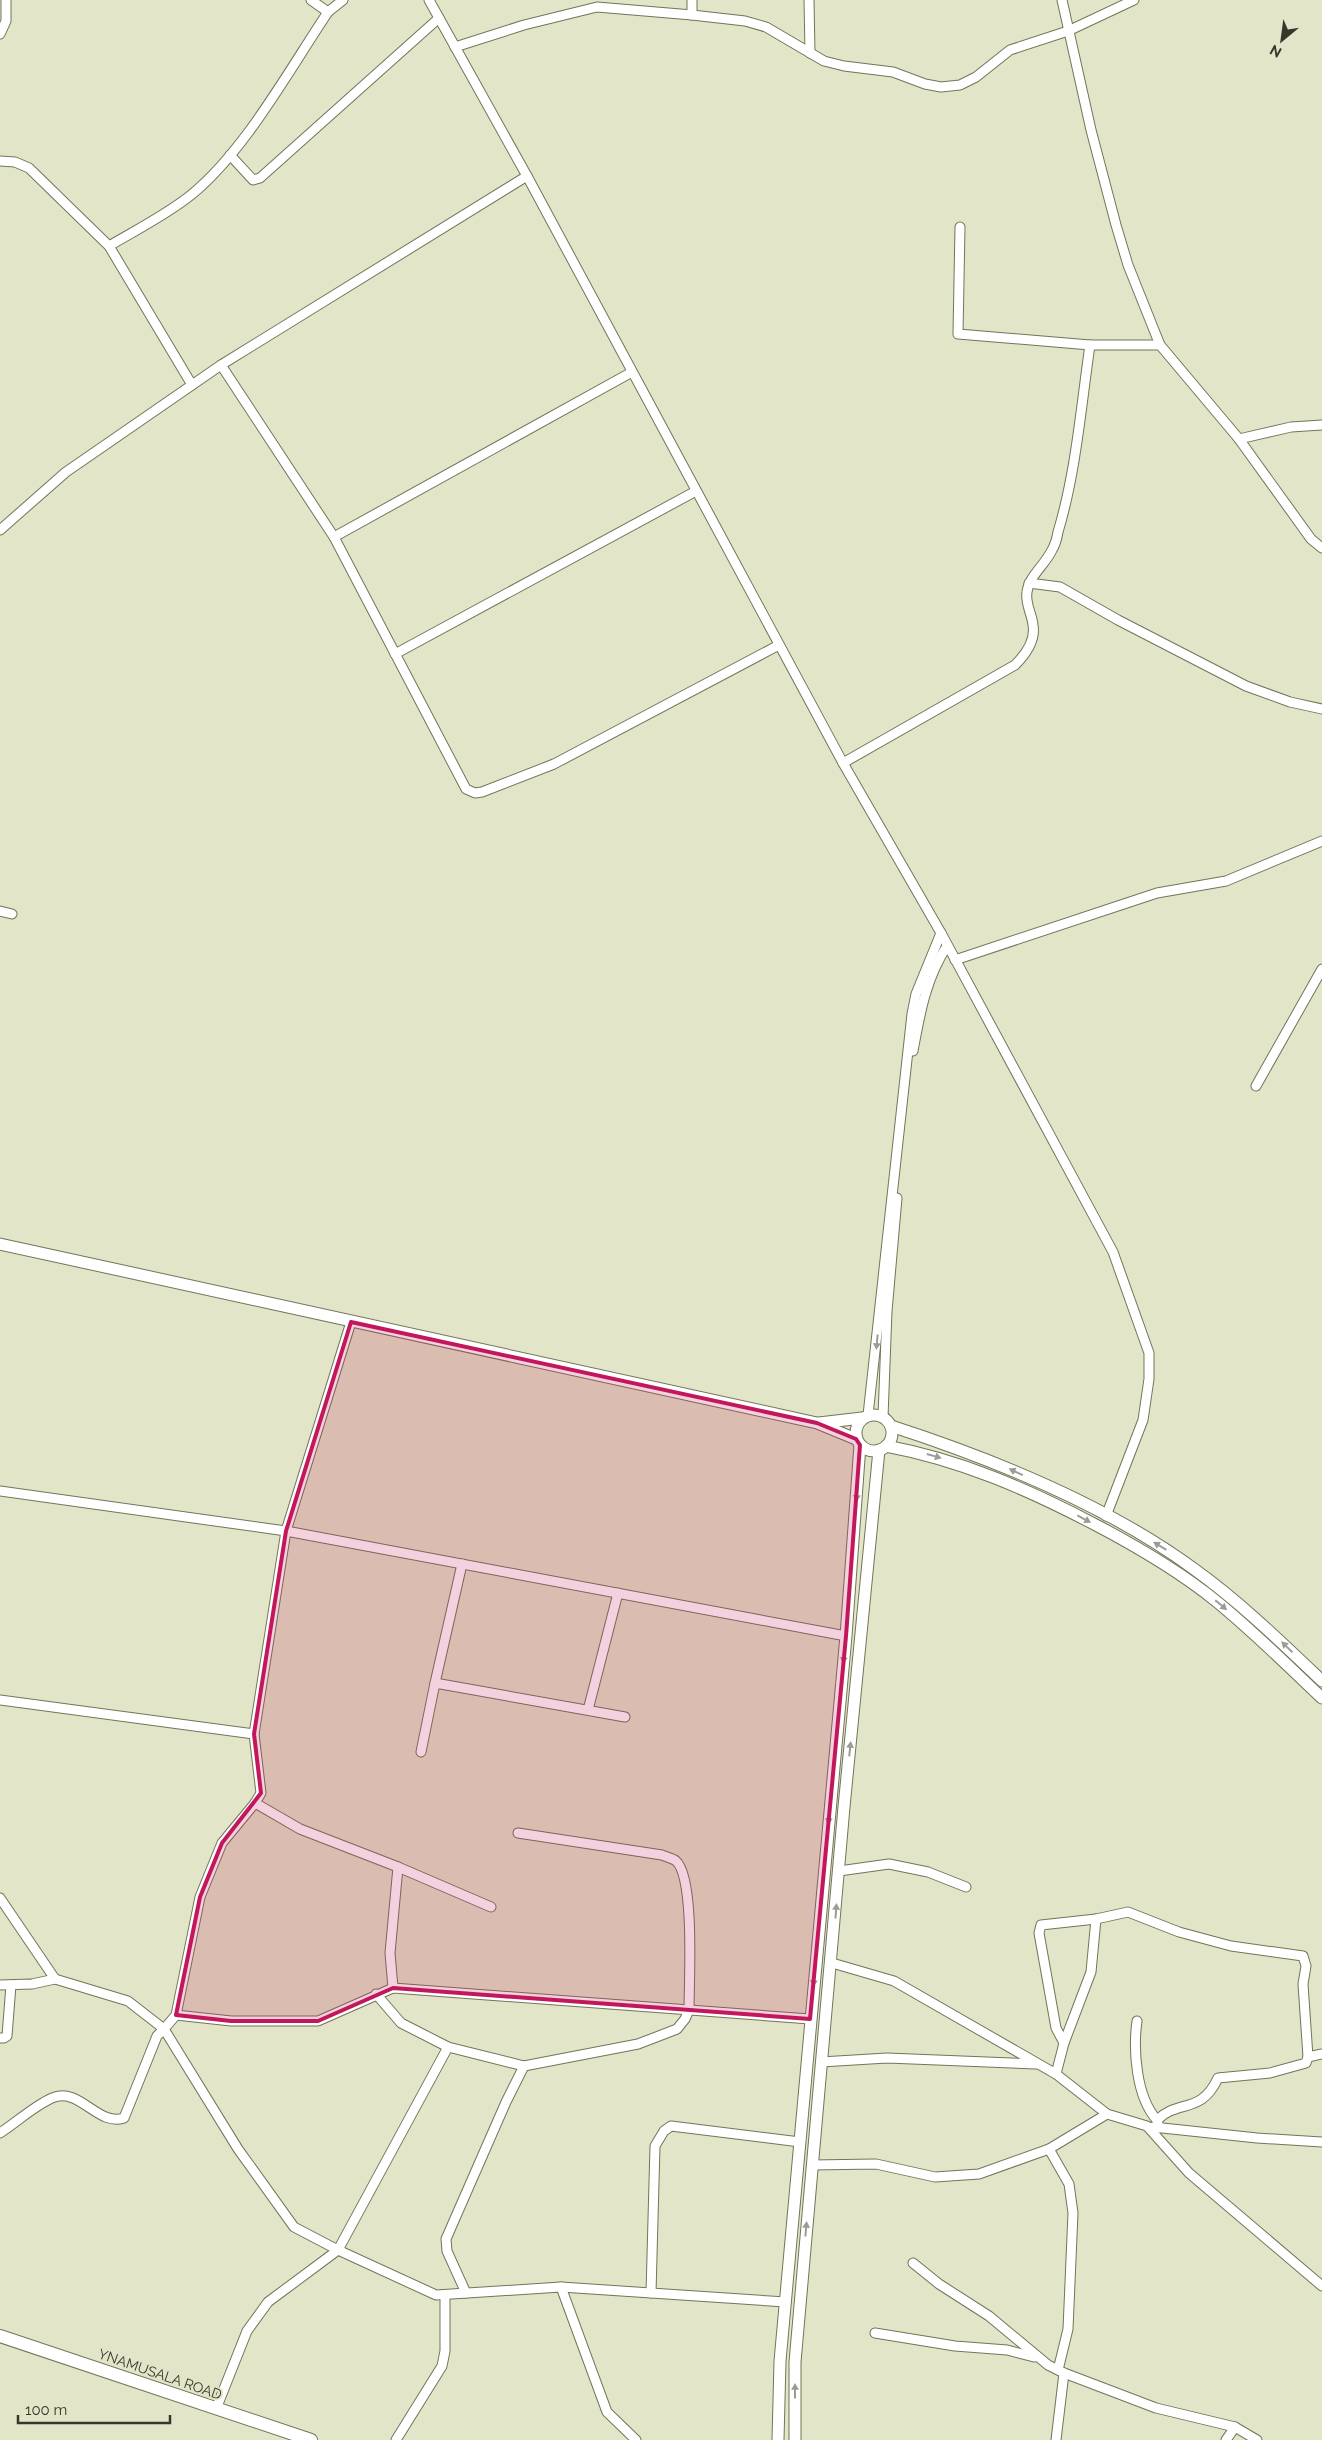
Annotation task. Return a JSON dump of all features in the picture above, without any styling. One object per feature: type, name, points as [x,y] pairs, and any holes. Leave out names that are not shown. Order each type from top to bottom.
[{"type":"main road","name":"YNAMUSALA ROAD","points":[[0,2336],[311,2440]]},
{"type":"street","points":[[0,34],[6,21],[6,0]]},
{"type":"street","points":[[311,0],[328,12]]},
{"type":"street","points":[[109,246],[190,196],[230,155],[245,136],[328,12],[343,0]]},
{"type":"street","points":[[429,0],[527,176],[843,763],[942,932],[955,960],[1113,1252],[1149,1353],[1149,1379],[1143,1420],[1106,1516]]},
{"type":"street","points":[[692,0],[692,14]]},
{"type":"street","points":[[1062,0],[1091,130],[1118,233],[1128,265],[1160,345],[1239,439],[1311,539],[1322,548]]},
{"type":"street","points":[[455,47],[524,25],[597,7],[692,14],[745,21],[766,27],[824,61],[844,66],[893,72],[925,84],[950,86],[960,85],[976,77],[1010,50],[1068,31],[1134,0]]},
{"type":"street","points":[[810,1],[810,53]]},
{"type":"street","points":[[230,155],[253,180],[260,178],[439,18]]},
{"type":"street","points":[[0,161],[15,162],[29,168],[109,246],[192,385]]},
{"type":"street","points":[[0,530],[66,472],[222,364],[527,176]]},
{"type":"street","points":[[960,227],[958,334],[1090,345],[1160,345]]},
{"type":"street","points":[[843,763],[1015,666],[1025,655],[1032,640],[1034,627],[1026,603],[1029,583],[1052,551],[1058,532],[1070,480],[1090,345]]},
{"type":"street","points":[[222,364],[334,537],[466,790],[475,793],[482,792],[554,764],[780,645]]},
{"type":"street","points":[[334,537],[632,372]]},
{"type":"street","points":[[1239,439],[1291,427],[1322,425]]},
{"type":"street","points":[[395,654],[696,491]]},
{"type":"street","points":[[1029,583],[1060,587],[1118,620],[1246,686],[1290,702],[1322,709]]},
{"type":"street","points":[[955,960],[1157,893],[1226,881],[1322,841]]},
{"type":"street","points":[[0,912],[12,914]]},
{"type":"street","points":[[778,2440],[780,2361],[846,1636],[858,1442],[856,1427],[865,1417],[912,1014],[919,987],[942,932]]},
{"type":"street","points":[[795,2440],[795,2362],[839,1871],[882,1448],[892,1433],[887,1421],[888,1301],[897,1194],[913,1051],[924,996],[936,965],[948,946]]},
{"type":"street","points":[[1256,1086],[1322,969]]},
{"type":"street","points":[[0,1244],[817,1423],[858,1442],[872,1451],[882,1448],[938,1457],[999,1478],[1044,1498],[1118,1537],[1177,1572],[1215,1600],[1322,1698]]},
{"type":"street","points":[[0,2133],[54,2097],[66,2097],[80,2101],[103,2117],[115,2121],[124,2118],[157,2036],[176,2015],[200,1897],[222,1843],[255,1803],[261,1792],[254,1734],[286,1531],[350,1322]]},
{"type":"street","points":[[817,1423],[876,1414],[887,1421],[1000,1464],[1106,1516],[1162,1547],[1218,1586],[1322,1681]]},
{"type":"street","points":[[0,1491],[286,1531],[846,1636]]},
{"type":"street","points":[[421,1752],[462,1564]]},
{"type":"street","points":[[588,1710],[618,1593]]},
{"type":"street","points":[[435,1683],[625,1716]]},
{"type":"street","points":[[0,1700],[254,1734]]},
{"type":"street","points":[[255,1803],[300,1829],[398,1867],[490,1907]]},
{"type":"street","points":[[376,1994],[401,2023],[448,2047],[524,2066],[638,2044],[677,2029],[689,2010],[689,1902],[684,1875],[676,1862],[662,1855],[518,1833]]},
{"type":"street","points":[[839,1871],[889,1864],[928,1872],[966,1887]]},
{"type":"street","points":[[393,1988],[390,1953],[398,1867]]},
{"type":"street","points":[[0,1898],[55,1979]]},
{"type":"street","points":[[1064,2043],[1056,2028],[1039,1928],[1041,1925],[1096,1919],[1128,1912],[1179,1932],[1231,1946],[1303,1956],[1306,1966],[1303,1984],[1308,2057],[1306,2063],[1270,2073],[1218,2078],[1208,2096],[1197,2104],[1162,2115],[1158,2124]]},
{"type":"street","points":[[1056,2074],[1064,2043],[1091,1972],[1096,1919]]},
{"type":"street","points":[[832,1963],[894,1981],[1056,2074],[1108,2114],[1147,2126],[1158,2124],[1257,2138],[1322,2142]]},
{"type":"street","points":[[0,1986],[55,1979],[128,2001],[164,2029],[238,2149],[294,2227],[338,2250],[436,2295],[445,2296],[561,2287],[786,2302]]},
{"type":"street","points":[[0,2038],[7,2036],[11,1985]]},
{"type":"street","points":[[176,2015],[230,2021],[318,2022],[376,1994],[393,1988],[810,2018]]},
{"type":"street","points":[[1137,2021],[1135,2063],[1148,2105],[1158,2124]]},
{"type":"street","points":[[216,2409],[247,2331],[268,2302],[338,2250],[448,2047]]},
{"type":"street","points":[[1308,2057],[1322,2054]]},
{"type":"street","points":[[821,2062],[887,2058],[1036,2064]]},
{"type":"street","points":[[466,2294],[447,2251],[446,2239],[524,2066]]},
{"type":"street","points":[[812,2165],[876,2164],[935,2177],[979,2174],[1049,2149],[1108,2114]]},
{"type":"street","points":[[651,2293],[655,2146],[664,2131],[671,2126],[800,2142]]},
{"type":"street","points":[[1147,2126],[1189,2173],[1322,2286]]},
{"type":"street","points":[[1049,2149],[1069,2184],[1073,2213],[1068,2329],[1061,2371],[1056,2440]]},
{"type":"street","points":[[913,2263],[939,2284],[989,2316],[1039,2358],[1061,2371],[1156,2408],[1235,2427],[1258,2440]]},
{"type":"street","points":[[561,2287],[607,2412],[636,2440]]},
{"type":"street","points":[[396,2440],[442,2366],[445,2351],[445,2296]]},
{"type":"street","points":[[874,2333],[955,2346],[1007,2350],[1039,2358]]},
{"type":"street","points":[[1226,2440],[1235,2427]]},
{"type":"highlighted area","points":[[351,1322],[817,1423],[856,1439],[860,1445],[846,1636],[810,2019],[393,1988],[318,2021],[231,2021],[176,2015],[200,1897],[222,1843],[261,1793],[254,1734],[286,1531]]}]
